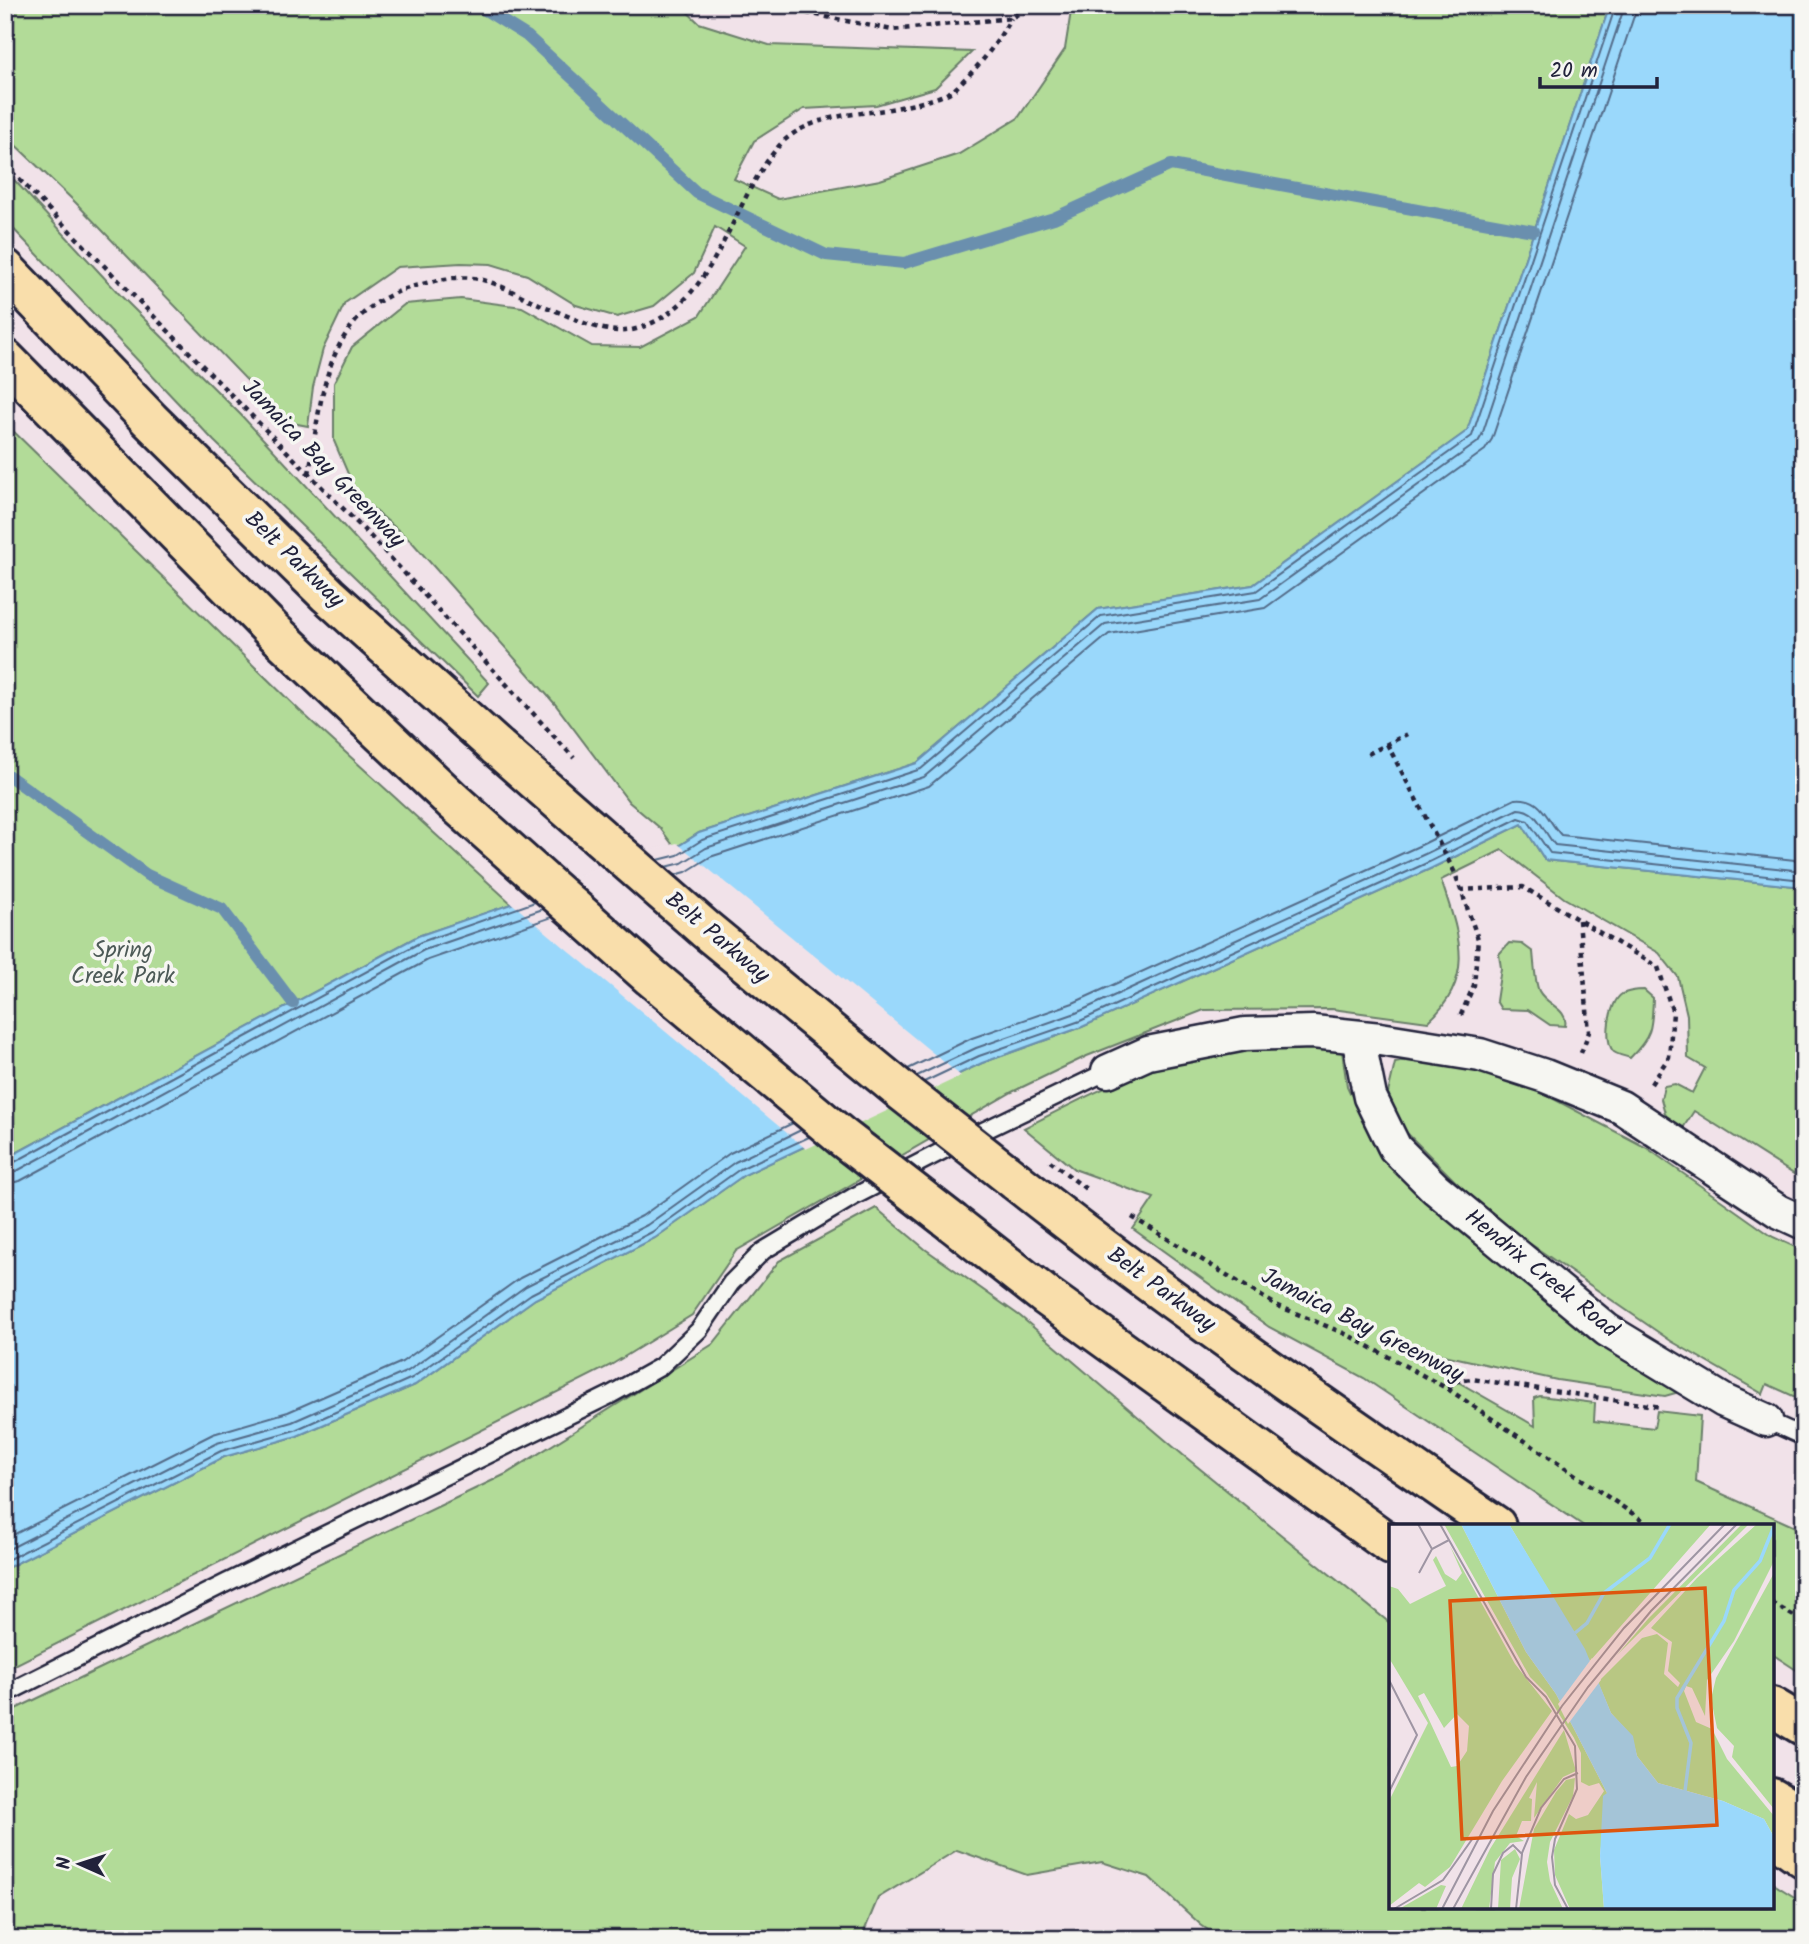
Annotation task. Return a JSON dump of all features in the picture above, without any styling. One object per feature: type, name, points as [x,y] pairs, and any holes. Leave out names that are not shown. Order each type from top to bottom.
[{"type":"highway","name":"Belt Parkway","points":[[5,269],[150,420],[328,595],[705,929],[904,1093],[1096,1243],[1366,1437],[1493,1524]]},
{"type":"highway","points":[[5,359],[271,629],[453,801],[651,977],[842,1137],[1046,1296],[1389,1546]]},
{"type":"highway","points":[[1366,1437],[1511,1524]]},
{"type":"highway","points":[[1774,1682],[1804,1700]]},
{"type":"highway","points":[[1774,1708],[1804,1726]]},
{"type":"highway","points":[[1774,1799],[1804,1818]]},
{"type":"highway","points":[[1774,1836],[1804,1858]]},
{"type":"street","points":[[1108,1071],[1148,1053],[1245,1034],[1313,1032],[1480,1055],[1620,1107],[1778,1211],[1804,1223]]},
{"type":"street","name":"Hendrix Creek Road","points":[[1358,1037],[1370,1097],[1395,1148],[1435,1188],[1607,1330],[1724,1401],[1766,1420]]},
{"type":"lane","points":[[5,1694],[630,1384],[660,1367],[699,1330],[731,1283],[764,1251],[865,1191],[1108,1071]]},
{"type":"lane","name":"Hendrix Creek Road","points":[[1766,1420],[1804,1437]]},
{"type":"path","points":[[767,5],[892,30],[1011,18],[1034,5]]},
{"type":"path","points":[[309,474],[322,392],[333,355],[348,331],[373,305],[401,290],[442,279],[481,280],[593,328],[632,330],[658,322],[689,295],[713,265],[747,193],[767,160],[790,136],[833,116],[894,110],[951,92],[988,55],[1011,18]]},
{"type":"path","name":"Jamaica Bay Greenway","points":[[5,165],[375,541],[580,764]]},
{"type":"path","points":[[1368,754],[1407,734]]},
{"type":"path","points":[[1387,744],[1455,873],[1478,939],[1474,985],[1447,1049]]},
{"type":"path","points":[[1460,890],[1523,887],[1658,967],[1673,1013],[1669,1058],[1631,1114]]},
{"type":"path","points":[[1569,1087],[1589,1032],[1580,920]]},
{"type":"path","name":"Jamaica Bay Greenway","points":[[1122,1210],[1276,1305],[1348,1335],[1448,1389],[1648,1524]]},
{"type":"path","points":[[1448,1389],[1457,1381],[1472,1379],[1674,1409],[1703,1408],[1724,1401]]},
{"type":"path","points":[[1774,1604],[1804,1622]]},
{"type":"green space","points":[[5,5],[680,5],[699,23],[769,45],[972,52],[935,88],[876,105],[804,109],[754,141],[734,179],[778,199],[880,180],[959,154],[1018,118],[1065,49],[1072,5],[1610,5],[1467,431],[1253,585],[1098,609],[917,763],[699,833],[675,848],[660,828],[629,802],[555,704],[412,542],[357,495],[334,441],[334,383],[352,347],[405,304],[461,299],[522,307],[592,346],[640,347],[699,316],[745,246],[715,227],[694,273],[654,306],[617,317],[576,305],[527,275],[491,264],[397,267],[345,303],[323,349],[313,387],[308,426],[287,422],[75,202],[5,135]]},
{"type":"green space","points":[[5,170],[122,297],[241,415],[489,683],[478,696],[214,441],[5,220]]},
{"type":"green space","name":"Spring Creek Park","points":[[5,423],[299,710],[512,904],[418,936],[5,1159]]},
{"type":"green space","points":[[1522,824],[1545,860],[1804,887],[1804,1205],[1796,1201],[1803,1180],[1694,1111],[1683,1128],[1667,1120],[1661,1099],[1664,1086],[1675,1084],[1692,1093],[1705,1068],[1688,1058],[1687,1015],[1678,977],[1659,953],[1564,898],[1502,850],[1441,880],[1458,937],[1460,955],[1453,989],[1428,1022],[1332,1009],[1204,1010],[1087,1056],[1012,1092],[736,1251],[692,1315],[611,1365],[5,1670],[5,1569],[224,1457],[297,1436],[415,1385],[535,1299],[655,1238],[744,1175],[982,1063],[1082,1027],[1432,868]]},
{"type":"green space","points":[[1509,943],[1522,944],[1533,952],[1539,991],[1564,1015],[1565,1026],[1550,1025],[1528,1010],[1501,1009],[1496,1001],[1501,968],[1499,954]]},
{"type":"green space","points":[[1644,990],[1653,998],[1651,1024],[1643,1044],[1630,1058],[1614,1052],[1611,1047],[1609,1022],[1617,998],[1622,994]]},
{"type":"green space","points":[[1335,1041],[1342,1051],[1347,1086],[1378,1153],[1512,1263],[1679,1392],[1665,1396],[1557,1380],[1390,1343],[1535,1426],[1534,1398],[1540,1396],[1595,1403],[1594,1421],[1654,1428],[1657,1411],[1700,1416],[1696,1482],[1804,1531],[1804,1675],[1774,1655],[1774,1524],[1581,1524],[1364,1378],[1269,1327],[1133,1229],[1154,1198],[1074,1169],[1024,1128],[1140,1074],[1178,1063],[1267,1048]]},
{"type":"green space","points":[[1415,1059],[1452,1064],[1531,1087],[1647,1148],[1773,1237],[1804,1251],[1804,1401],[1767,1384],[1763,1394],[1671,1341],[1490,1216],[1402,1128],[1388,1093],[1395,1063]]},
{"type":"green space","points":[[876,1208],[925,1249],[1020,1316],[1183,1455],[1389,1622],[1389,1909],[1774,1909],[1774,1884],[1804,1903],[1804,1939],[1221,1939],[1201,1925],[1149,1877],[1102,1862],[1027,1875],[957,1850],[878,1898],[863,1934],[867,1939],[5,1939],[5,1714],[506,1474],[713,1344],[779,1261]]},
{"type":"water","points":[[1610,5],[1804,5],[1804,887],[1545,860],[1522,824],[1432,868],[1082,1027],[982,1063],[744,1175],[655,1238],[535,1299],[415,1385],[297,1436],[224,1457],[5,1569],[5,1159],[418,936],[675,848],[699,833],[917,763],[1098,609],[1253,585],[1467,431]]},
{"type":"pier","points":[[677,843],[961,1076],[806,1149],[509,901],[628,856]]},
{"type":"waterway","points":[[477,5],[527,36],[697,193],[826,255],[904,263],[1054,218],[1171,165],[1533,231]]},
{"type":"waterway","points":[[5,773],[147,875],[222,909],[293,1003]]}]
